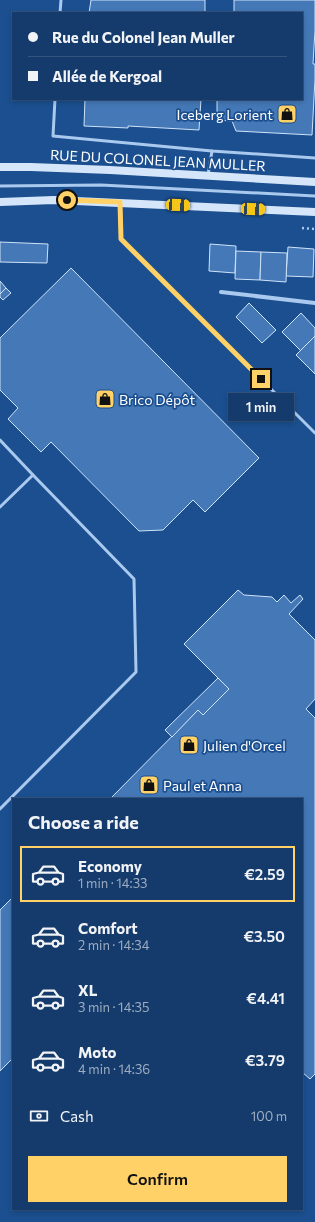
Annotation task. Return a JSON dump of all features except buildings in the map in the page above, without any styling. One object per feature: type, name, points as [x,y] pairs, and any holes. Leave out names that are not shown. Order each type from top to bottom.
[{"type":"main road","name":"RUE DU COLONEL JEAN MULLER","points":[[0,167],[208,175],[315,182]]},
{"type":"main road","points":[[0,202],[54,200],[120,202],[315,212]]},
{"type":"street","points":[[221,292],[315,303]]},
{"type":"lane","points":[[60,12],[61,0]]},
{"type":"lane","points":[[55,100],[53,136],[212,152],[315,158]]},
{"type":"lane","points":[[208,175],[212,152]]},
{"type":"lane","points":[[0,186],[101,185],[315,196]]},
{"type":"lane","points":[[120,202],[121,239],[315,433]]},
{"type":"lane","points":[[0,440],[134,579],[136,672],[0,809]]},
{"type":"lane","points":[[0,507],[33,475]]},
{"type":"place","name":"Iceberg Lorient","points":[[287,114]]},
{"type":"place","name":"Brico Dépôt","points":[[105,399]]},
{"type":"place","name":"Julien d'Orcel","points":[[189,745]]},
{"type":"place","name":"Paul et Anna","points":[[149,785]]},
{"type":"route","points":[[67,200],[120,202],[121,239],[261,379]]}]
